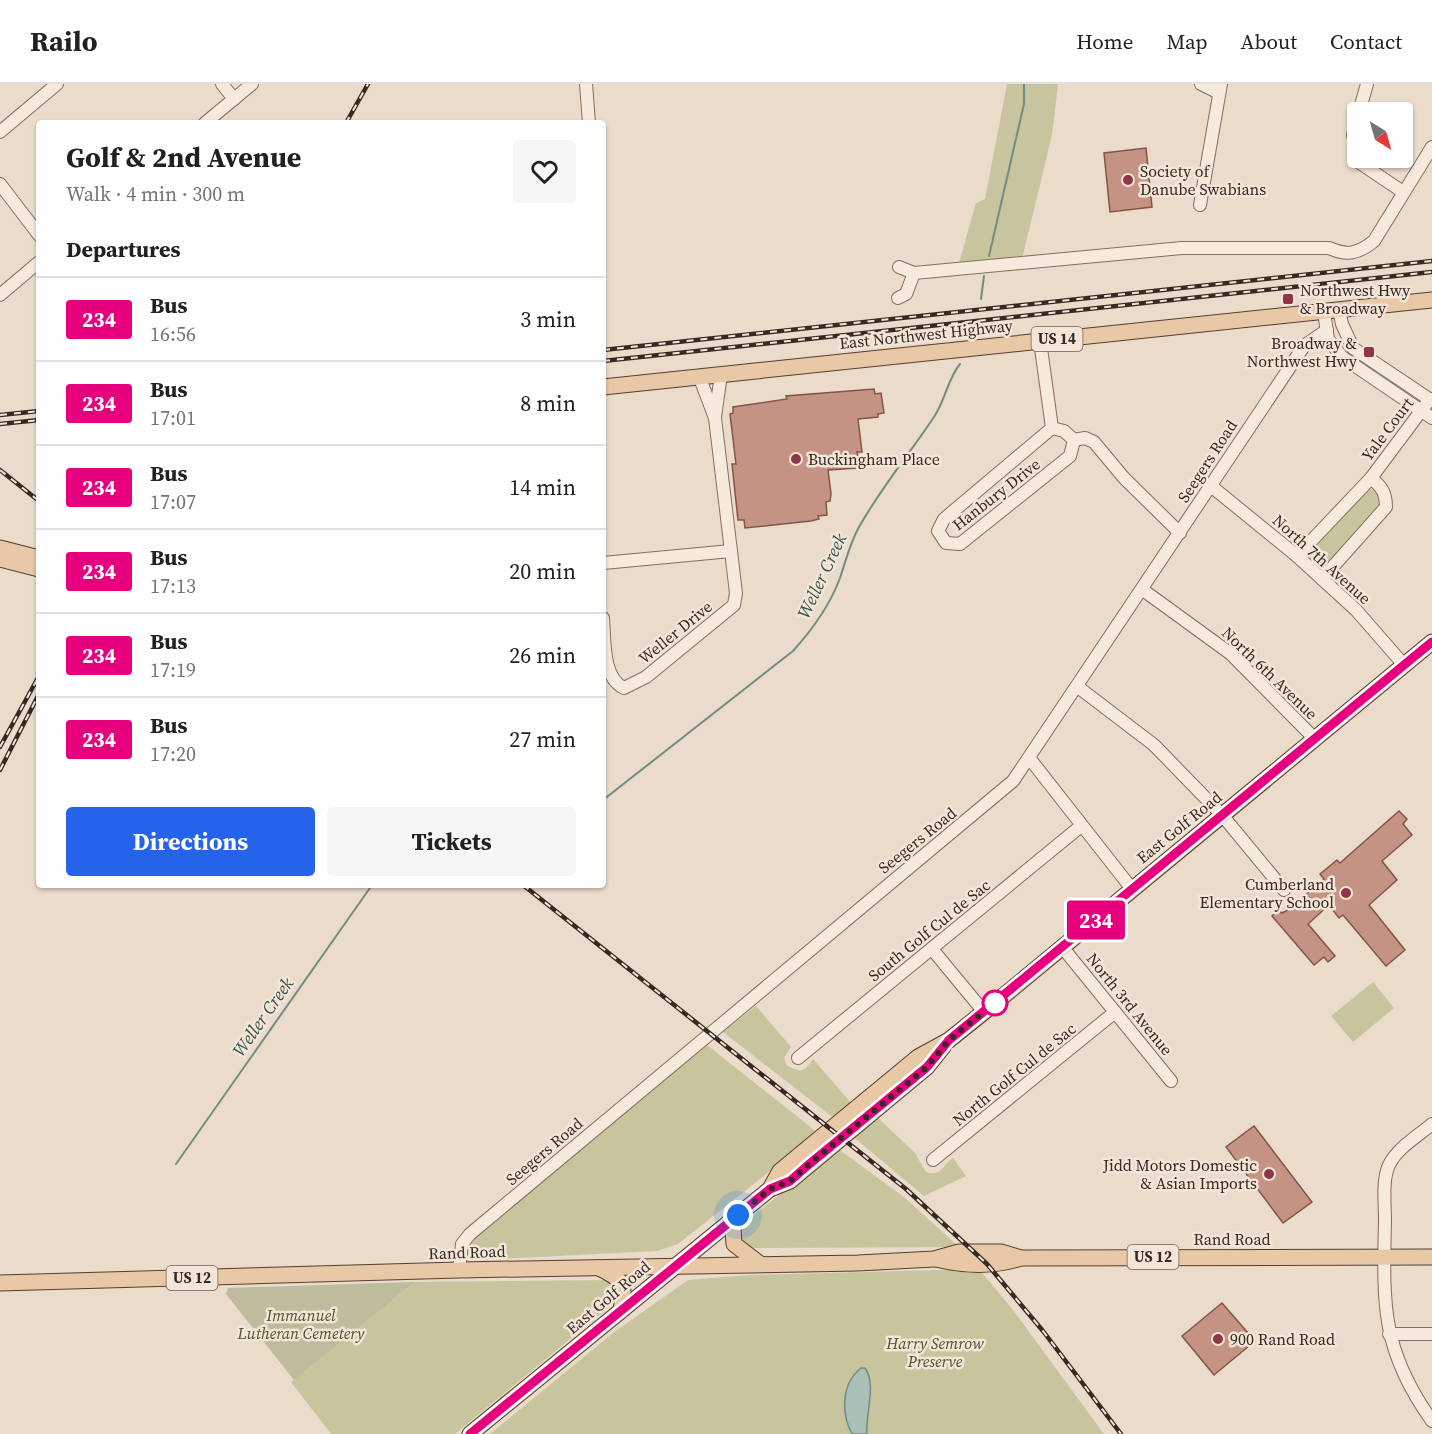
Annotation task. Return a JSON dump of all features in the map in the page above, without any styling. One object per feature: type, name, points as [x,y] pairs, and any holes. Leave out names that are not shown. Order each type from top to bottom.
[{"type":"main road","name":"East Northwest Highway","points":[[606,387],[1432,300]]},
{"type":"main road","points":[[0,548],[36,557]]},
{"type":"main road","points":[[0,559],[36,568]]},
{"type":"main road","name":"East Golf Road","points":[[470,1434],[770,1189],[790,1181],[918,1074],[949,1040],[1432,642]]},
{"type":"main road","points":[[738,1215],[733,1228],[734,1244],[760,1264]]},
{"type":"main road","name":"Rand Road","points":[[0,1283],[934,1259],[959,1252],[1001,1252],[1027,1258],[1432,1257]]},
{"type":"main road","points":[[596,1267],[611,1274],[622,1285],[625,1291],[621,1310]]},
{"type":"street","points":[[0,132],[57,84]]},
{"type":"street","points":[[222,84],[234,99]]},
{"type":"street","points":[[210,120],[252,84]]},
{"type":"street","points":[[586,84],[589,120]]},
{"type":"street","points":[[1200,205],[1220,88],[1201,84]]},
{"type":"street","points":[[1362,102],[1367,84]]},
{"type":"street","points":[[899,267],[914,273],[1182,248],[1329,248],[1352,254],[1374,242],[1402,192],[1432,147]]},
{"type":"street","points":[[1367,168],[1402,192]]},
{"type":"street","points":[[0,184],[36,231]]},
{"type":"street","points":[[0,295],[36,265]]},
{"type":"street","points":[[898,298],[906,294],[914,273]]},
{"type":"street","points":[[1332,311],[1327,330],[1332,344],[1342,357],[1432,418]]},
{"type":"street","points":[[1332,311],[1338,337],[1344,344],[1431,400]]},
{"type":"street","name":"Seegers Road","points":[[459,1270],[462,1244],[470,1234],[993,799],[1019,774],[1304,346],[1327,330]]},
{"type":"street","points":[[1040,341],[1052,428],[1064,431],[1074,440],[1085,438],[1094,442],[1124,478],[1180,533]]},
{"type":"street","points":[[1304,346],[1332,344]]},
{"type":"street","points":[[715,418],[721,374]]},
{"type":"street","points":[[606,563],[731,551],[715,418],[699,376]]},
{"type":"street","name":"Yale Court","points":[[1298,556],[1371,478],[1421,410],[1431,400]]},
{"type":"street","name":"Hanbury Drive","points":[[1052,428],[944,519],[938,531],[946,543],[960,544],[1070,456],[1074,440]]},
{"type":"street","name":"Yale Court","points":[[1322,579],[1386,507],[1386,495],[1380,485],[1371,478]]},
{"type":"street","name":"North 7th Avenue","points":[[1211,486],[1298,556],[1356,610],[1404,665]]},
{"type":"street","name":"Weller Drive","points":[[606,644],[609,671],[615,684],[624,688],[646,677],[734,605],[736,593],[731,551]]},
{"type":"street","name":"North 6th Avenue","points":[[1143,590],[1231,654],[1315,738]]},
{"type":"street","points":[[1078,687],[1154,745],[1222,815],[1284,890]]},
{"type":"street","points":[[1030,759],[1132,890]]},
{"type":"street","name":"South Golf Cul de Sac","points":[[798,1058],[1081,826]]},
{"type":"street","name":"North 3rd Avenue","points":[[1063,948],[1172,1081]]},
{"type":"street","points":[[932,950],[984,1012]]},
{"type":"street","name":"North Golf Cul de Sac","points":[[933,1160],[1115,1012]]},
{"type":"street","points":[[1432,1124],[1398,1152],[1387,1168],[1384,1257],[1389,1334],[1411,1391],[1432,1421]]},
{"type":"street","points":[[1389,1334],[1432,1334]]},
{"type":"green space","points":[[1007,84],[1058,84],[1052,135],[1022,259],[959,263],[976,203],[985,199]]},
{"type":"green space","points":[[1368,488],[1379,493],[1379,506],[1324,570],[1306,555]]},
{"type":"green space","points":[[1373,982],[1394,1008],[1353,1042],[1331,1016]]},
{"type":"green space","points":[[756,1006],[791,1047],[784,1058],[787,1066],[800,1071],[806,1068],[813,1059],[852,1104],[837,1116],[831,1116],[723,1032]]},
{"type":"green space","points":[[707,1045],[818,1133],[678,1244],[657,1251],[478,1260],[471,1257],[468,1247],[476,1237]]},
{"type":"green space","points":[[876,1116],[915,1153],[926,1172],[938,1172],[953,1158],[966,1176],[924,1196],[851,1135]]},
{"type":"green space","points":[[837,1148],[904,1197],[959,1247],[747,1248],[737,1234],[743,1224]]},
{"type":"green space","name":"Harry Semrow Preserve","points":[[979,1269],[1013,1310],[1104,1434],[490,1434],[613,1333],[688,1280],[748,1275]]},
{"type":"green space","points":[[607,1280],[616,1284],[617,1299],[455,1434],[331,1434],[291,1382],[415,1282]]},
{"type":"green space","name":"Immanuel Lutheran Cemetery","points":[[415,1282],[294,1380],[226,1294],[228,1288]]},
{"type":"shaded area","points":[[861,1368],[865,1368],[870,1382],[867,1434],[852,1434],[846,1417],[846,1390],[854,1375]]},
{"type":"building","name":"Society of Danube Swabians","points":[[1146,148],[1152,207],[1110,212],[1104,153]]},
{"type":"building","name":"Buckingham Place","points":[[874,389],[875,394],[881,393],[884,413],[878,414],[878,417],[858,419],[862,452],[857,452],[858,456],[855,457],[857,468],[828,470],[831,494],[830,501],[826,502],[827,515],[818,516],[819,519],[811,521],[745,528],[744,520],[738,520],[732,464],[736,464],[730,414],[733,413],[733,407],[787,399],[786,396]]},
{"type":"building","name":"Cumberland Elementary School","points":[[1399,811],[1407,819],[1403,824],[1412,835],[1382,861],[1397,880],[1369,905],[1405,950],[1386,966],[1343,915],[1339,918],[1329,905],[1308,924],[1335,956],[1328,962],[1324,957],[1314,965],[1272,916],[1278,910],[1282,913],[1286,911],[1324,879],[1320,874],[1337,860],[1340,863]]},
{"type":"building","name":"Jidd Motors Domestic & Asian Imports","points":[[1254,1126],[1312,1202],[1283,1223],[1226,1147]]},
{"type":"building","name":"900 Rand Road","points":[[1222,1303],[1255,1341],[1214,1375],[1182,1336]]},
{"type":"waterway","name":"Weller Creek","points":[[989,256],[1024,104],[1024,84]]},
{"type":"waterway","name":"Weller Creek","points":[[981,299],[984,276]]},
{"type":"waterway","name":"Weller Creek","points":[[606,798],[793,651],[807,635],[836,588],[859,527],[934,417],[952,376],[960,364]]},
{"type":"waterway","name":"Weller Creek","points":[[176,1164],[370,888]]},
{"type":"railway","points":[[348,120],[368,84]]},
{"type":"railway","points":[[606,350],[1432,261]]},
{"type":"railway","points":[[606,361],[1432,272]]},
{"type":"railway","points":[[0,415],[36,411]]},
{"type":"railway","points":[[0,424],[36,420]]},
{"type":"railway","points":[[0,470],[36,499]]},
{"type":"railway","points":[[0,747],[36,681]]},
{"type":"railway","points":[[0,770],[36,700]]},
{"type":"railway","points":[[527,888],[906,1189],[987,1264],[1043,1331],[1121,1434]]},
{"type":"bus line","name":"234","points":[[470,1434],[770,1189],[790,1181],[927,1067],[949,1040],[1432,642]]},
{"type":"place","name":"Society of Danube Swabians","points":[[1128,180]]},
{"type":"place","name":"Northwest Hwy & Broadway","points":[[1288,299]]},
{"type":"place","name":"Broadway & Northwest Hwy","points":[[1369,352]]},
{"type":"place","name":"Buckingham Place","points":[[796,459]]},
{"type":"place","name":"Cumberland Elementary School","points":[[1346,893]]},
{"type":"place","name":"Jidd Motors Domestic & Asian Imports","points":[[1269,1174]]},
{"type":"place","name":"900 Rand Road","points":[[1218,1339]]},
{"type":"route","points":[[738,1215],[770,1189],[790,1181],[927,1067],[949,1040],[1000,999],[995,1003]]}]
